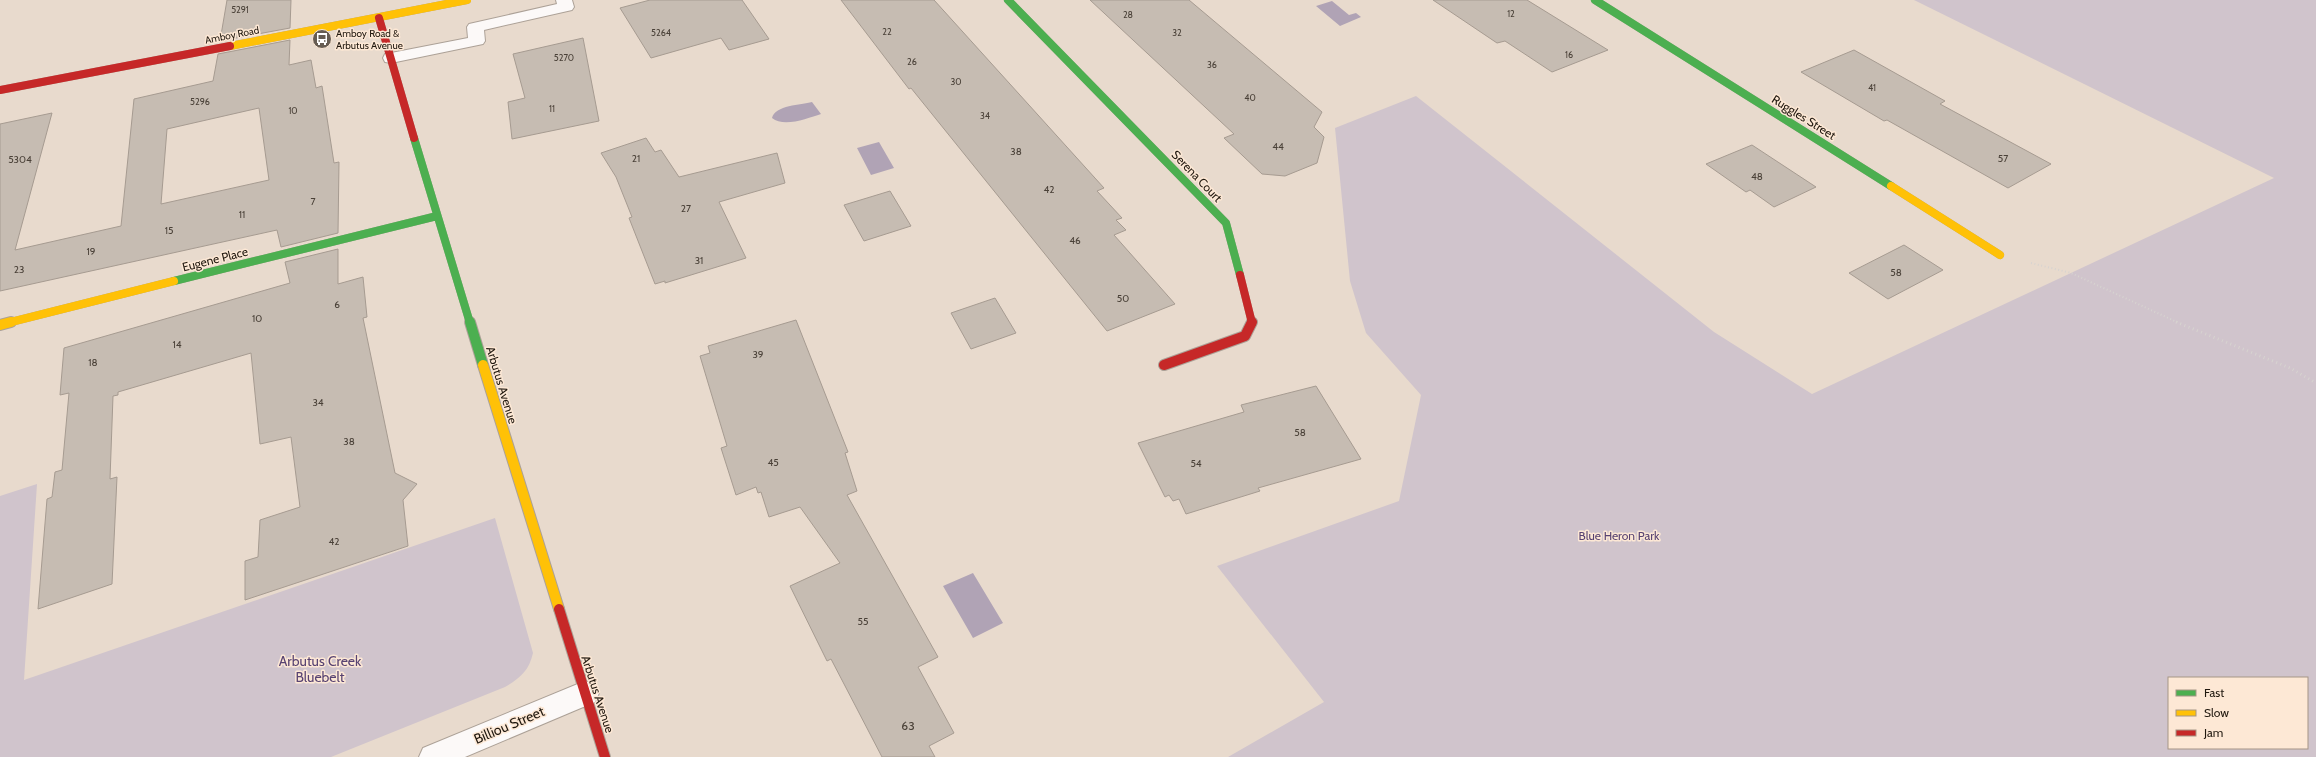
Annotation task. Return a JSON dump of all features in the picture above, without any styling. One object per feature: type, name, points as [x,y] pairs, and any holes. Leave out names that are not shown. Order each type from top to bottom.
[{"type":"street","name":"Amboy Road","points":[[0,90],[467,0]]},
{"type":"street","points":[[391,58],[477,41],[475,27],[566,7],[564,0]]},
{"type":"street","name":"Serena Court","points":[[1008,0],[1226,223],[1248,302],[1252,324],[1245,336],[1164,365]]},
{"type":"street","name":"Ruggles Street","points":[[1595,0],[2000,255]]},
{"type":"street","name":"Arbutus Avenue","points":[[379,18],[437,216],[605,757]]},
{"type":"street","name":"Eugene Place","points":[[0,325],[437,216]]},
{"type":"street","name":"Billiou Street","points":[[433,757],[584,692]]},
{"type":"path","points":[[2000,255],[2070,273],[2163,317],[2290,368],[2316,382]]},
{"type":"green space","name":"Blue Heron Park","points":[[1914,0],[2316,0],[2316,757],[1228,757],[1324,702],[1217,566],[1399,501],[1421,395],[1366,333],[1350,281],[1335,128],[1416,96],[1714,332],[1812,394],[2274,178]]},
{"type":"green space","name":"Arbutus Creek Bluebelt","points":[[37,484],[24,680],[495,518],[533,653],[529,665],[523,673],[505,687],[331,757],[0,757],[0,496]]},
{"type":"shaded area","points":[[1332,1],[1349,15],[1356,13],[1361,17],[1340,26],[1316,6]]},
{"type":"shaded area","points":[[812,102],[821,114],[803,120],[789,122],[777,121],[772,118],[778,110],[783,108]]},
{"type":"shaded area","points":[[879,142],[894,168],[871,175],[857,148]]},
{"type":"shaded area","points":[[973,573],[1003,623],[973,638],[943,586]]},
{"type":"building","points":[[227,0],[291,0],[290,28],[220,41]]},
{"type":"building","points":[[650,0],[742,0],[769,39],[729,50],[721,38],[651,58],[620,8]]},
{"type":"building","points":[[841,0],[934,0],[1104,188],[1097,191],[1122,218],[1116,220],[1126,230],[1114,235],[1175,304],[1107,331],[911,88],[909,89]]},
{"type":"building","points":[[1090,0],[1189,0],[1322,112],[1314,127],[1324,137],[1317,163],[1285,176],[1262,174],[1224,138],[1234,134]]},
{"type":"building","points":[[1433,0],[1527,0],[1608,50],[1552,72],[1505,41],[1497,43]]},
{"type":"building","points":[[583,38],[599,121],[512,139],[508,102],[525,98],[513,54]]},
{"type":"building","points":[[290,40],[289,65],[311,60],[316,88],[322,86],[334,163],[339,162],[338,233],[281,247],[277,230],[0,291],[0,124],[52,113],[15,250],[121,226],[134,99],[213,81],[218,54]],"holes":[[[259,108],[269,180],[161,204],[167,129]]]},
{"type":"building","points":[[1854,50],[1945,101],[1940,104],[2051,164],[2008,188],[1887,120],[1884,121],[1801,72]]},
{"type":"building","points":[[646,138],[655,152],[661,150],[679,177],[777,153],[785,183],[719,202],[746,258],[665,283],[665,281],[655,284],[629,218],[632,217],[616,177],[601,153]]},
{"type":"building","points":[[1752,145],[1816,187],[1774,207],[1750,190],[1746,192],[1706,164]]},
{"type":"building","points":[[890,191],[911,226],[864,241],[844,205]]},
{"type":"building","points":[[1904,245],[1943,270],[1888,299],[1849,273]]},
{"type":"building","points":[[338,249],[338,284],[363,277],[367,317],[363,318],[395,473],[417,484],[403,500],[408,546],[245,600],[245,561],[258,557],[260,520],[300,507],[291,437],[260,444],[251,353],[118,392],[118,395],[113,396],[110,479],[117,477],[112,584],[38,609],[47,499],[52,497],[55,472],[62,470],[69,393],[60,395],[64,348],[290,283],[285,262]]},
{"type":"building","points":[[995,298],[1016,333],[971,349],[951,313]]},
{"type":"building","points":[[796,320],[848,452],[845,453],[857,491],[847,495],[938,657],[918,667],[954,733],[929,746],[935,757],[882,757],[831,659],[827,661],[790,586],[840,563],[800,507],[769,517],[761,492],[758,493],[756,487],[736,495],[721,448],[727,446],[700,356],[710,353],[708,346]]},
{"type":"building","points":[[1316,386],[1361,459],[1258,488],[1260,491],[1186,514],[1179,499],[1173,501],[1169,495],[1165,497],[1138,443],[1244,412],[1241,405]]},
{"type":"traffic: fast","points":[[1008,0],[1226,223],[1240,275]]},
{"type":"traffic: fast","points":[[1595,0],[1891,186]]},
{"type":"traffic: fast","points":[[414,138],[483,365]]},
{"type":"traffic: fast","points":[[174,281],[437,216]]},
{"type":"traffic: slow","points":[[230,46],[467,0]]},
{"type":"traffic: slow","points":[[1891,186],[2000,255]]},
{"type":"traffic: slow","points":[[0,325],[174,281]]},
{"type":"traffic: slow","points":[[483,365],[559,609]]},
{"type":"traffic: jam","points":[[379,18],[414,138]]},
{"type":"traffic: jam","points":[[0,90],[230,46]]},
{"type":"traffic: jam","points":[[1164,365],[1245,336],[1252,324],[1240,275]]},
{"type":"traffic: jam","points":[[559,609],[605,757]]},
{"type":"place","name":"Amboy Road & Arbutus Avenue","points":[[322,39]]}]
